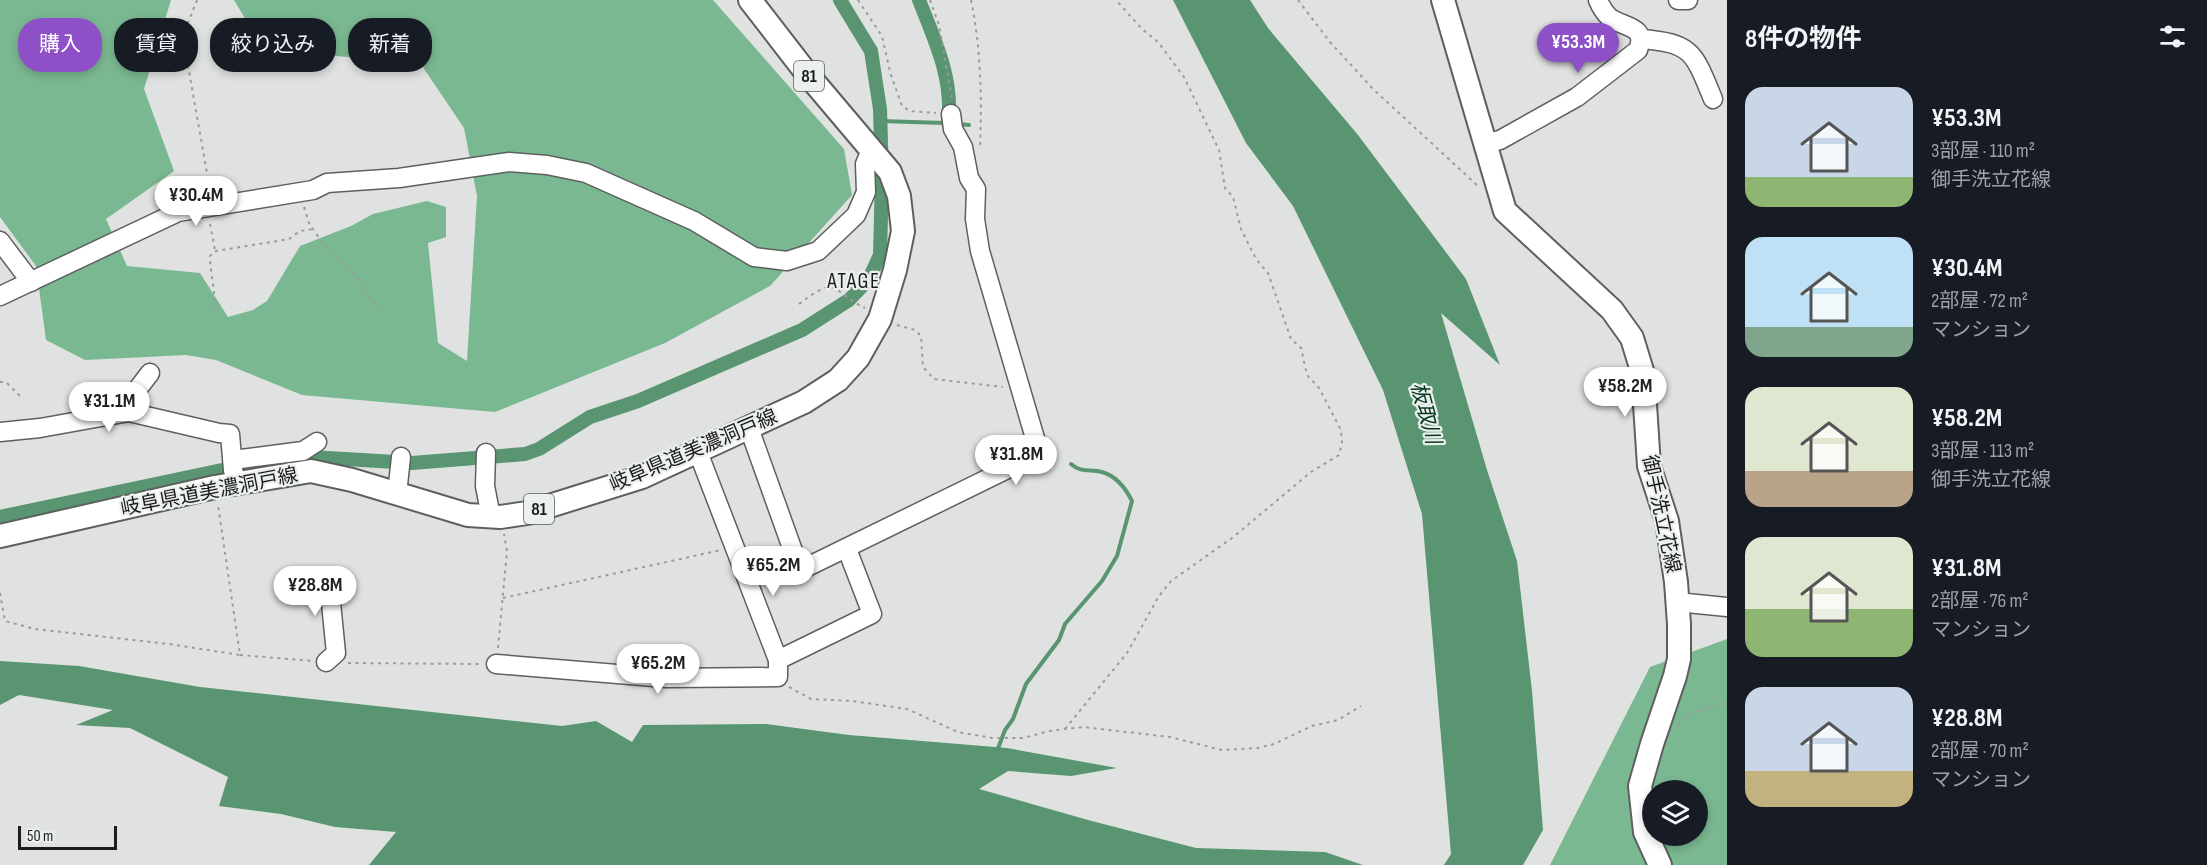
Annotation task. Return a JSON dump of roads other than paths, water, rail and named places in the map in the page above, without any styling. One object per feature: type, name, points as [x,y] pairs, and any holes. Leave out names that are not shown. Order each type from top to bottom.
[{"type":"main road","name":"岐阜県道美濃洞戸線","points":[[0,536],[230,475],[311,471],[322,458],[397,494],[468,515],[495,517],[527,513],[642,477],[804,402],[838,380],[858,358],[880,317],[895,270],[903,231],[899,196],[890,172],[808,75],[750,0]]},
{"type":"main road","name":"御手洗立花線","points":[[1443,0],[1505,211],[1612,310],[1632,338],[1643,374],[1649,466],[1667,521],[1677,602],[1680,659],[1640,786],[1645,832],[1660,865]]},
{"type":"street","points":[[1598,0],[1609,17],[1632,27],[1641,39],[1667,41],[1686,49],[1698,64],[1713,99]]},
{"type":"street","points":[[1678,0],[1689,0]]},
{"type":"street","points":[[1486,143],[1500,140],[1577,97],[1638,50],[1641,39]]},
{"type":"street","points":[[749,428],[797,562],[805,568],[1034,456],[1037,445],[986,277],[975,219],[976,189],[969,178],[963,147],[953,129],[951,114]]},
{"type":"street","points":[[0,296],[178,212],[313,190],[327,183],[399,178],[509,162],[547,165],[586,173],[704,226],[754,257],[787,261],[818,251],[856,215],[866,192],[865,164],[873,152]]},
{"type":"street","points":[[0,241],[31,282]]},
{"type":"street","points":[[129,411],[127,403],[150,374]]},
{"type":"street","points":[[0,432],[40,428],[129,411],[230,434],[230,475],[303,451],[322,458]]},
{"type":"street","points":[[698,452],[778,668]]},
{"type":"street","points":[[487,458],[485,486],[495,517]]},
{"type":"street","points":[[397,494],[401,463]]},
{"type":"street","points":[[496,664],[666,678],[778,668],[872,614],[847,549]]},
{"type":"street","points":[[326,662],[336,653],[329,583]]},
{"type":"street","points":[[1677,602],[1727,607]]},
{"type":"water","name":"板取川","points":[[1173,0],[1250,0],[1268,28],[1358,135],[1466,279],[1500,365],[1441,313],[1487,470],[1517,561],[1532,691],[1543,830],[1523,865],[1444,865],[1451,854],[1422,514],[1383,390],[1293,206],[1246,143]]},
{"type":"water","points":[[0,661],[79,666],[200,687],[562,726],[596,721],[632,742],[643,725],[766,724],[849,735],[1007,748],[1117,768],[1071,776],[1008,771],[979,789],[1196,848],[1325,852],[1363,865],[369,865],[396,832],[335,827],[281,814],[219,806],[228,777],[130,728],[76,725],[113,710],[19,695],[0,705]]},
{"type":"waterway","points":[[293,458],[412,463],[525,454],[539,449],[590,417],[638,401],[802,330],[849,300],[869,279],[880,255],[882,176],[880,109],[871,51],[840,0]]},
{"type":"waterway","points":[[919,0],[945,75],[949,106],[948,122]]},
{"type":"waterway","points":[[880,121],[945,123]]},
{"type":"waterway","points":[[959,124],[969,125]]},
{"type":"waterway","points":[[997,751],[1005,730],[1013,719],[1026,684],[1059,640],[1065,624],[1102,581],[1117,556],[1132,501],[1124,488],[1112,477],[1102,472],[1078,469],[1071,464]]},
{"type":"waterway","points":[[0,517],[241,466]]},
{"type":"district","name":"ATAGE","points":[[854,280]]}]
